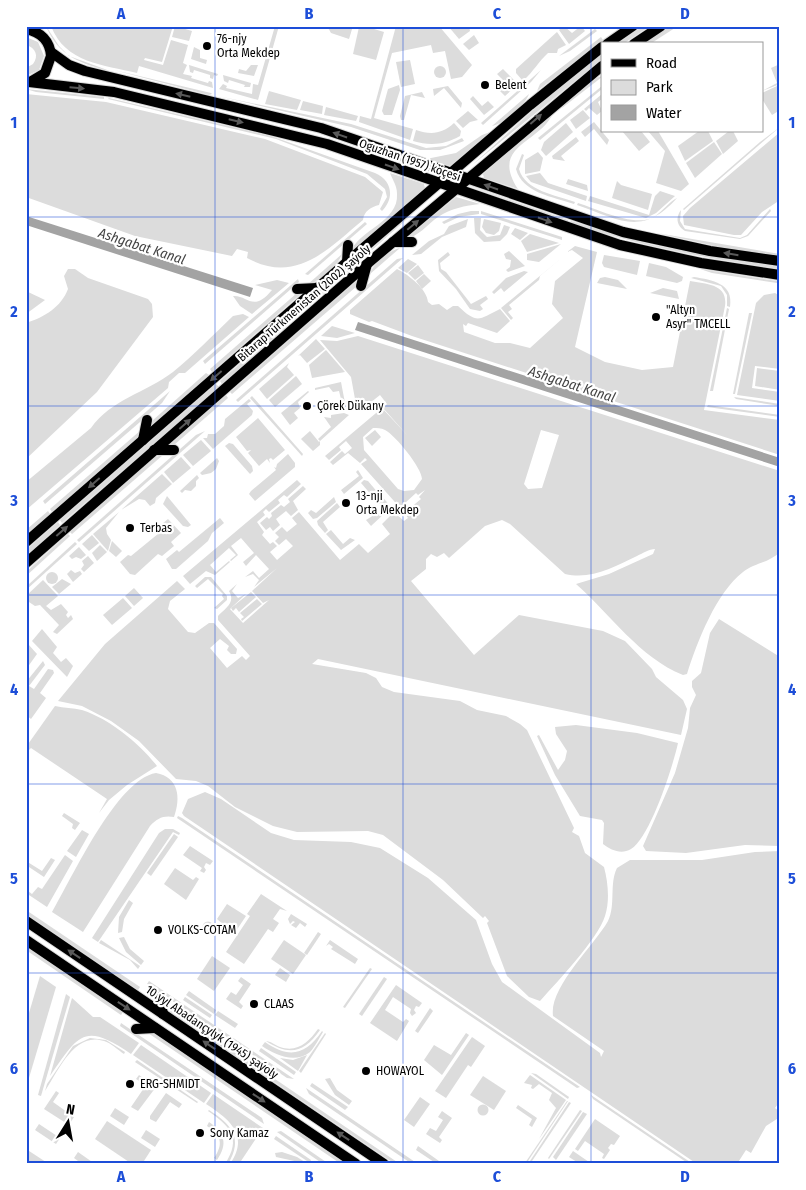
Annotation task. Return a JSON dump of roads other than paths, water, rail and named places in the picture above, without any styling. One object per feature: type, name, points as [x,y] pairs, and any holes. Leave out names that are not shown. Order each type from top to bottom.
[{"type":"main road","points":[[610,42],[633,26]]},
{"type":"main road","points":[[637,42],[661,26]]},
{"type":"main road","name":"Oguzhan (1957) köçesi","points":[[26,29],[42,36],[51,52],[69,65],[85,71],[321,128],[623,232],[710,251],[780,261]]},
{"type":"main road","name":"Bitarap Türkmenistan (2002) şaýoly","points":[[26,542],[347,262],[453,174],[530,105],[601,48]]},
{"type":"main road","name":"Oguzhan (1957) köçesi","points":[[27,82],[38,79],[47,70],[51,52]]},
{"type":"main road","name":"Bitarap Türkmenistan (2002) şaýoly","points":[[26,563],[367,264],[601,67]]},
{"type":"main road","name":"Oguzhan (1957) köçesi","points":[[27,82],[114,92],[270,129],[326,144],[620,245],[692,262],[780,275]]},
{"type":"main road","points":[[393,242],[412,242]]},
{"type":"main road","points":[[347,262],[348,245]]},
{"type":"main road","points":[[361,286],[367,264]]},
{"type":"main road","points":[[297,289],[317,288]]},
{"type":"main road","points":[[143,440],[147,420]]},
{"type":"main road","points":[[154,450],[174,450]]},
{"type":"main road","name":"10 ýyl Abadançylyk (1945) şaýoly","points":[[26,921],[384,1164]]},
{"type":"main road","points":[[26,940],[356,1164]]},
{"type":"main road","points":[[160,997],[163,1014]]},
{"type":"main road","points":[[136,1028],[156,1028]]},
{"type":"water","points":[[26,216],[253,288],[250,297],[26,225]]},
{"type":"water","points":[[358,322],[780,458],[780,467],[355,330]]},
{"type":"place","name":"76-njy Orta Mekdep","points":[[207,46]]},
{"type":"place","name":"Belent","points":[[485,85]]},
{"type":"place","name":"\"Altyn Asyr\" TMCELL","points":[[656,317]]},
{"type":"place","name":"Çörek Dükany","points":[[307,406]]},
{"type":"place","name":"13-nji Orta Mekdep","points":[[346,503]]},
{"type":"place","name":"Terbas","points":[[130,528]]},
{"type":"place","name":"VOLKS-COTAM","points":[[158,930]]},
{"type":"place","name":"CLAAS","points":[[254,1004]]},
{"type":"place","name":"HOWAYOL","points":[[366,1071]]},
{"type":"place","name":"ERG-SHMIDT","points":[[130,1084]]},
{"type":"place","name":"Sony Kamaz","points":[[200,1133]]},
{"type":"water label","name":"Ashgabat Kanal","points":[[142,246]]},
{"type":"water label","name":"Ashgabat Kanal","points":[[572,384]]}]
